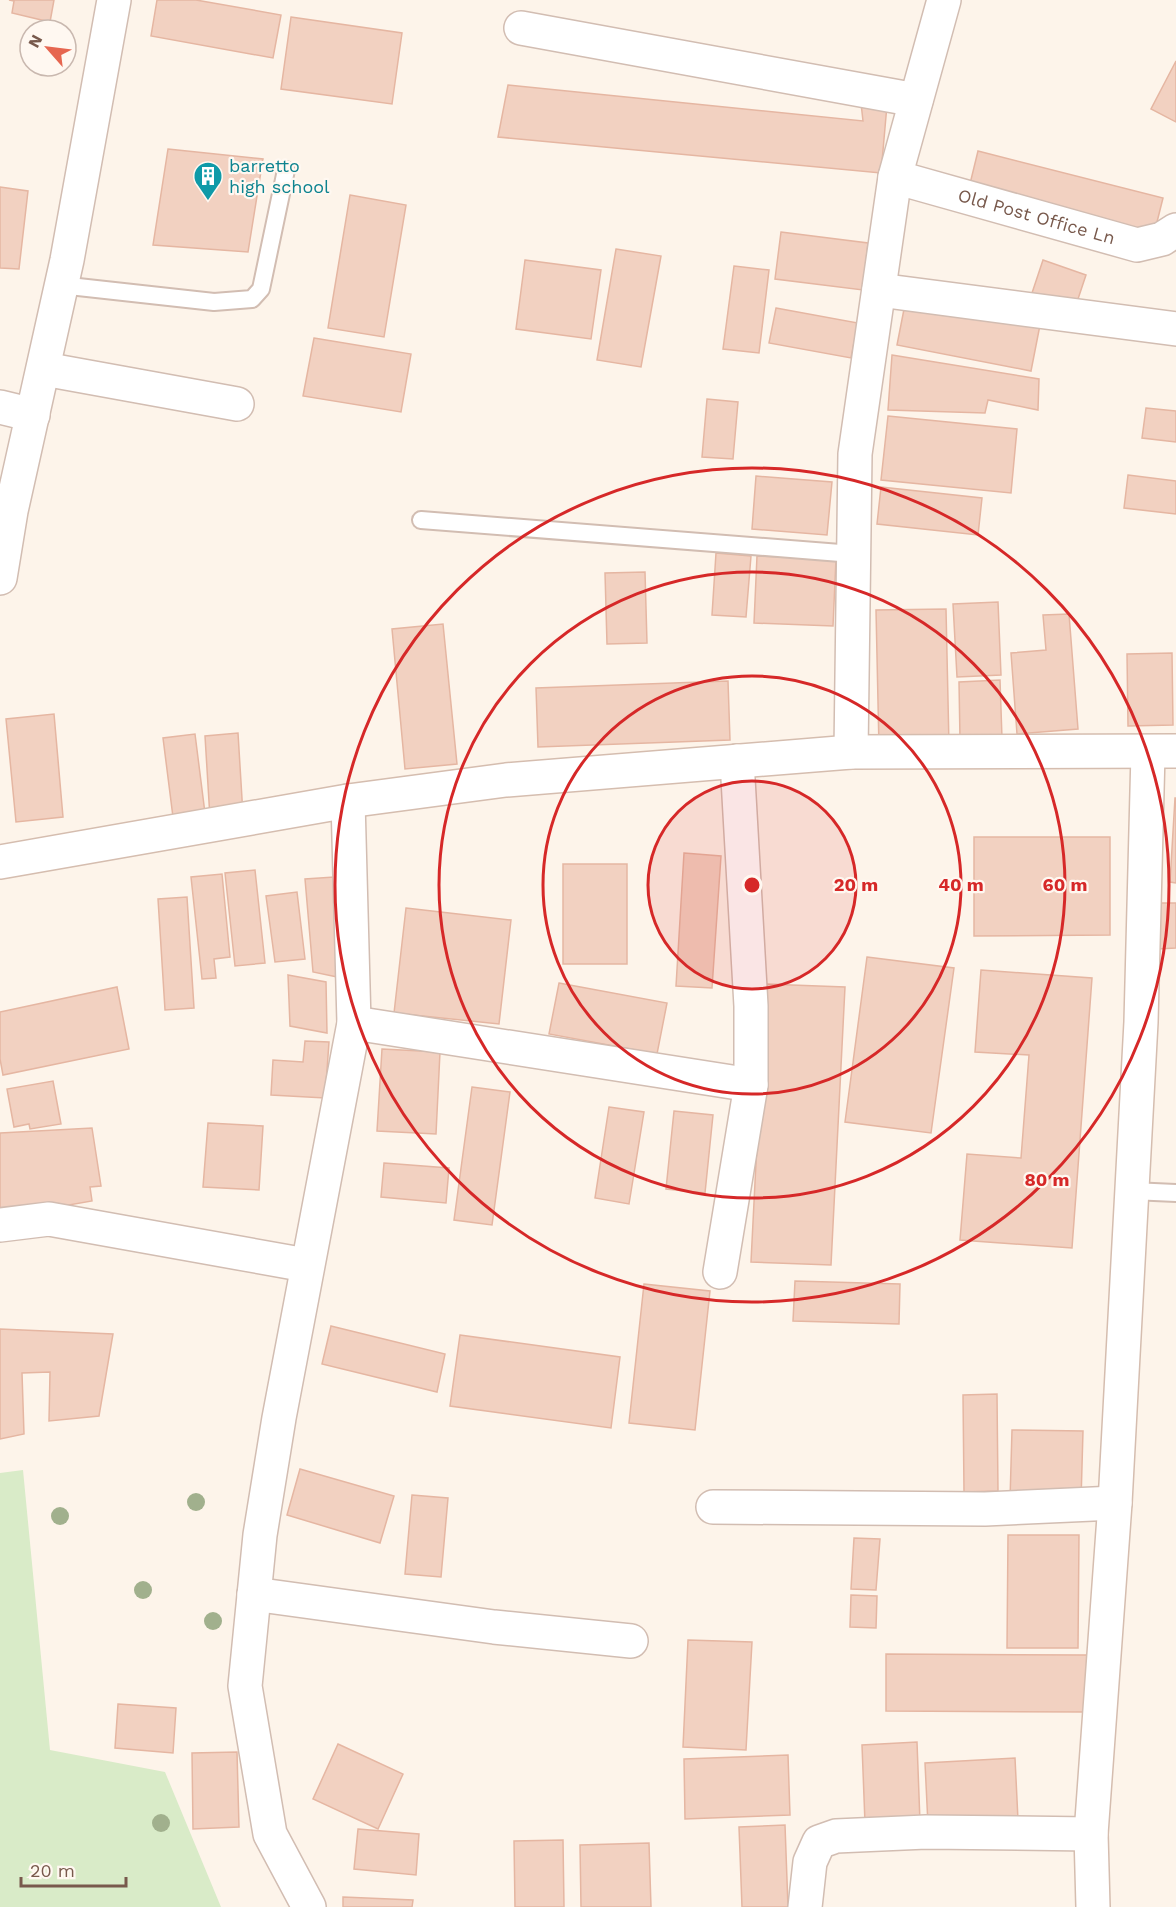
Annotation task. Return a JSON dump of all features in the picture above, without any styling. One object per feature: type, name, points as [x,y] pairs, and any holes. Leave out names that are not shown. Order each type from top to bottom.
[{"type":"street","points":[[0,578],[11,511],[44,369],[114,0]]},
{"type":"street","points":[[851,752],[855,454],[895,177],[944,0]]},
{"type":"street","points":[[521,28],[916,100]]},
{"type":"street","name":"Old Post Office Ln","points":[[895,177],[1137,245],[1162,239],[1176,230]]},
{"type":"street","points":[[879,290],[1176,329]]},
{"type":"street","points":[[44,369],[237,404]]},
{"type":"street","points":[[0,408],[33,415]]},
{"type":"street","points":[[0,862],[348,801],[506,780],[851,752],[1162,752],[1141,1022],[1115,1503],[1091,1834],[1093,1907]]},
{"type":"street","points":[[720,1272],[751,1085],[751,1006],[737,761]]},
{"type":"street","points":[[309,1907],[270,1834],[245,1686],[262,1523],[306,1265],[354,1023],[348,801]]},
{"type":"street","points":[[354,1023],[751,1085]]},
{"type":"street","points":[[0,1225],[50,1219],[306,1265]]},
{"type":"street","points":[[713,1507],[985,1509],[1115,1503]]},
{"type":"street","points":[[254,1594],[494,1627],[631,1641]]},
{"type":"street","points":[[805,1907],[810,1862],[819,1842],[836,1836],[926,1832],[1091,1834]]},
{"type":"lane","points":[[60,285],[214,302],[252,299],[261,289],[286,170]]},
{"type":"lane","points":[[422,520],[853,554]]},
{"type":"lane","points":[[1131,1191],[1176,1193]]},
{"type":"green space","points":[[23,1470],[50,1750],[165,1772],[221,1907],[0,1907],[0,1473]]},
{"type":"building","points":[[9,0],[54,0],[51,18],[33,18],[12,13],[14,1]]},
{"type":"building","points":[[157,0],[196,0],[281,15],[273,58],[151,36]]},
{"type":"building","points":[[291,17],[402,33],[392,104],[281,89]]},
{"type":"building","points":[[1176,61],[1176,122],[1151,109]]},
{"type":"building","points":[[508,85],[863,121],[861,103],[887,105],[881,173],[498,137]]},
{"type":"building","name":"barretto high school","points":[[168,149],[263,159],[248,252],[153,245]]},
{"type":"building","points":[[978,151],[1163,198],[1153,238],[968,192]]},
{"type":"building","points":[[0,187],[28,191],[19,269],[0,268]]},
{"type":"building","points":[[350,195],[406,205],[384,337],[328,328]]},
{"type":"building","points":[[781,232],[868,243],[863,290],[775,279]]},
{"type":"building","points":[[616,249],[661,256],[641,367],[597,360]]},
{"type":"building","points":[[525,260],[601,270],[591,339],[516,329]]},
{"type":"building","points":[[1043,260],[1086,275],[1074,311],[1031,296]]},
{"type":"building","points":[[734,266],[769,270],[759,353],[723,349]]},
{"type":"building","points":[[906,299],[1040,325],[1031,371],[897,345]]},
{"type":"building","points":[[776,308],[858,323],[851,358],[769,343]]},
{"type":"building","points":[[314,338],[411,354],[401,412],[303,396]]},
{"type":"building","points":[[892,355],[1039,379],[1038,410],[988,400],[985,413],[888,410]]},
{"type":"building","points":[[707,399],[738,402],[733,459],[702,457]]},
{"type":"building","points":[[1146,408],[1176,411],[1176,442],[1142,438]]},
{"type":"building","points":[[888,416],[1017,429],[1011,493],[881,480]]},
{"type":"building","points":[[1128,475],[1176,481],[1176,514],[1124,508]]},
{"type":"building","points":[[756,476],[832,482],[827,535],[752,529]]},
{"type":"building","points":[[881,487],[982,498],[978,535],[877,524]]},
{"type":"building","points":[[716,553],[751,556],[746,617],[712,615]]},
{"type":"building","points":[[757,556],[836,559],[833,626],[754,623]]},
{"type":"building","points":[[645,572],[647,643],[607,644],[605,573]]},
{"type":"building","points":[[998,602],[1001,675],[957,677],[953,604]]},
{"type":"building","points":[[946,609],[949,746],[879,748],[876,610]]},
{"type":"building","points":[[1069,614],[1078,729],[1017,734],[1011,653],[1046,650],[1043,615]]},
{"type":"building","points":[[443,624],[457,764],[405,769],[392,629]]},
{"type":"building","points":[[1172,653],[1173,725],[1128,726],[1127,654]]},
{"type":"building","points":[[1000,680],[1002,738],[960,739],[959,682]]},
{"type":"building","points":[[728,681],[730,740],[538,747],[536,688]]},
{"type":"building","points":[[54,714],[63,817],[16,822],[6,719]]},
{"type":"building","points":[[238,733],[243,815],[210,818],[205,736]]},
{"type":"building","points":[[195,734],[206,821],[174,825],[163,738]]},
{"type":"building","points":[[1176,798],[1176,883],[1170,882]]},
{"type":"building","points":[[974,837],[1110,837],[1110,935],[974,936]]},
{"type":"building","points":[[684,853],[721,856],[712,988],[676,986]]},
{"type":"building","points":[[563,864],[627,864],[627,964],[563,964]]},
{"type":"building","points":[[255,870],[265,963],[235,966],[225,873]]},
{"type":"building","points":[[222,874],[230,957],[214,959],[216,978],[202,979],[191,877]]},
{"type":"building","points":[[334,877],[342,978],[313,972],[305,879]]},
{"type":"building","points":[[297,892],[305,959],[275,962],[266,896]]},
{"type":"building","points":[[187,897],[194,1008],[165,1010],[158,899]]},
{"type":"building","points":[[1157,903],[1176,903],[1176,948],[1158,949]]},
{"type":"building","points":[[406,908],[511,920],[499,1024],[394,1013]]},
{"type":"building","points":[[867,957],[954,968],[931,1133],[845,1122]]},
{"type":"building","points":[[981,970],[1092,978],[1072,1248],[960,1240],[967,1154],[1021,1158],[1029,1055],[975,1052]]},
{"type":"building","points":[[288,975],[326,982],[327,1033],[290,1026]]},
{"type":"building","points":[[559,983],[667,1003],[657,1054],[549,1034]]},
{"type":"building","points":[[765,984],[845,987],[831,1265],[751,1262]]},
{"type":"building","points":[[117,987],[129,1049],[3,1075],[0,1059],[0,1012]]},
{"type":"building","points":[[305,1041],[329,1042],[325,1098],[271,1095],[273,1060],[303,1062]]},
{"type":"building","points":[[382,1049],[440,1052],[436,1134],[377,1131]]},
{"type":"building","points":[[53,1081],[61,1124],[30,1129],[29,1124],[14,1127],[7,1089]]},
{"type":"building","points":[[472,1087],[510,1092],[492,1225],[454,1220]]},
{"type":"building","points":[[609,1107],[644,1112],[629,1204],[595,1198]]},
{"type":"building","points":[[674,1111],[713,1115],[705,1193],[666,1189]]},
{"type":"building","points":[[208,1123],[263,1126],[259,1190],[203,1187]]},
{"type":"building","points":[[92,1128],[101,1186],[90,1187],[92,1201],[0,1217],[0,1133]]},
{"type":"building","points":[[384,1163],[449,1168],[446,1203],[381,1197]]},
{"type":"building","points":[[795,1281],[900,1284],[899,1324],[793,1321]]},
{"type":"building","points":[[644,1284],[710,1291],[695,1430],[629,1423]]},
{"type":"building","points":[[331,1326],[445,1354],[437,1392],[322,1364]]},
{"type":"building","points":[[0,1329],[113,1334],[99,1416],[49,1421],[50,1372],[22,1373],[24,1434],[0,1439]]},
{"type":"building","points":[[460,1335],[620,1357],[611,1428],[450,1406]]},
{"type":"building","points":[[997,1394],[998,1491],[964,1492],[963,1395]]},
{"type":"building","points":[[1012,1430],[1083,1431],[1081,1501],[1010,1500]]},
{"type":"building","points":[[300,1469],[394,1496],[380,1543],[287,1515]]},
{"type":"building","points":[[412,1495],[448,1498],[441,1577],[405,1574]]},
{"type":"building","points":[[1008,1535],[1079,1535],[1078,1648],[1007,1648]]},
{"type":"building","points":[[854,1538],[880,1539],[876,1590],[851,1589]]},
{"type":"building","points":[[851,1595],[877,1596],[876,1628],[850,1627]]},
{"type":"building","points":[[688,1640],[752,1642],[746,1750],[683,1747]]},
{"type":"building","points":[[886,1654],[1087,1655],[1086,1712],[886,1711]]},
{"type":"building","points":[[118,1704],[176,1708],[173,1753],[115,1748]]},
{"type":"building","points":[[917,1742],[920,1822],[865,1823],[862,1745]]},
{"type":"building","points":[[338,1744],[403,1774],[378,1829],[313,1799]]},
{"type":"building","points":[[237,1752],[239,1827],[193,1829],[192,1753]]},
{"type":"building","points":[[788,1755],[790,1815],[685,1819],[684,1759]]},
{"type":"building","points":[[1015,1758],[1018,1820],[928,1825],[925,1763]]},
{"type":"building","points":[[785,1825],[788,1907],[742,1907],[739,1827]]},
{"type":"building","points":[[358,1829],[419,1834],[416,1875],[354,1869]]},
{"type":"building","points":[[563,1840],[564,1907],[515,1907],[514,1841]]},
{"type":"building","points":[[649,1843],[651,1907],[581,1907],[580,1845]]},
{"type":"building","points":[[343,1897],[413,1900],[412,1907],[343,1907]]},
{"type":"place","name":"barretto high school","points":[[208,202]]}]
